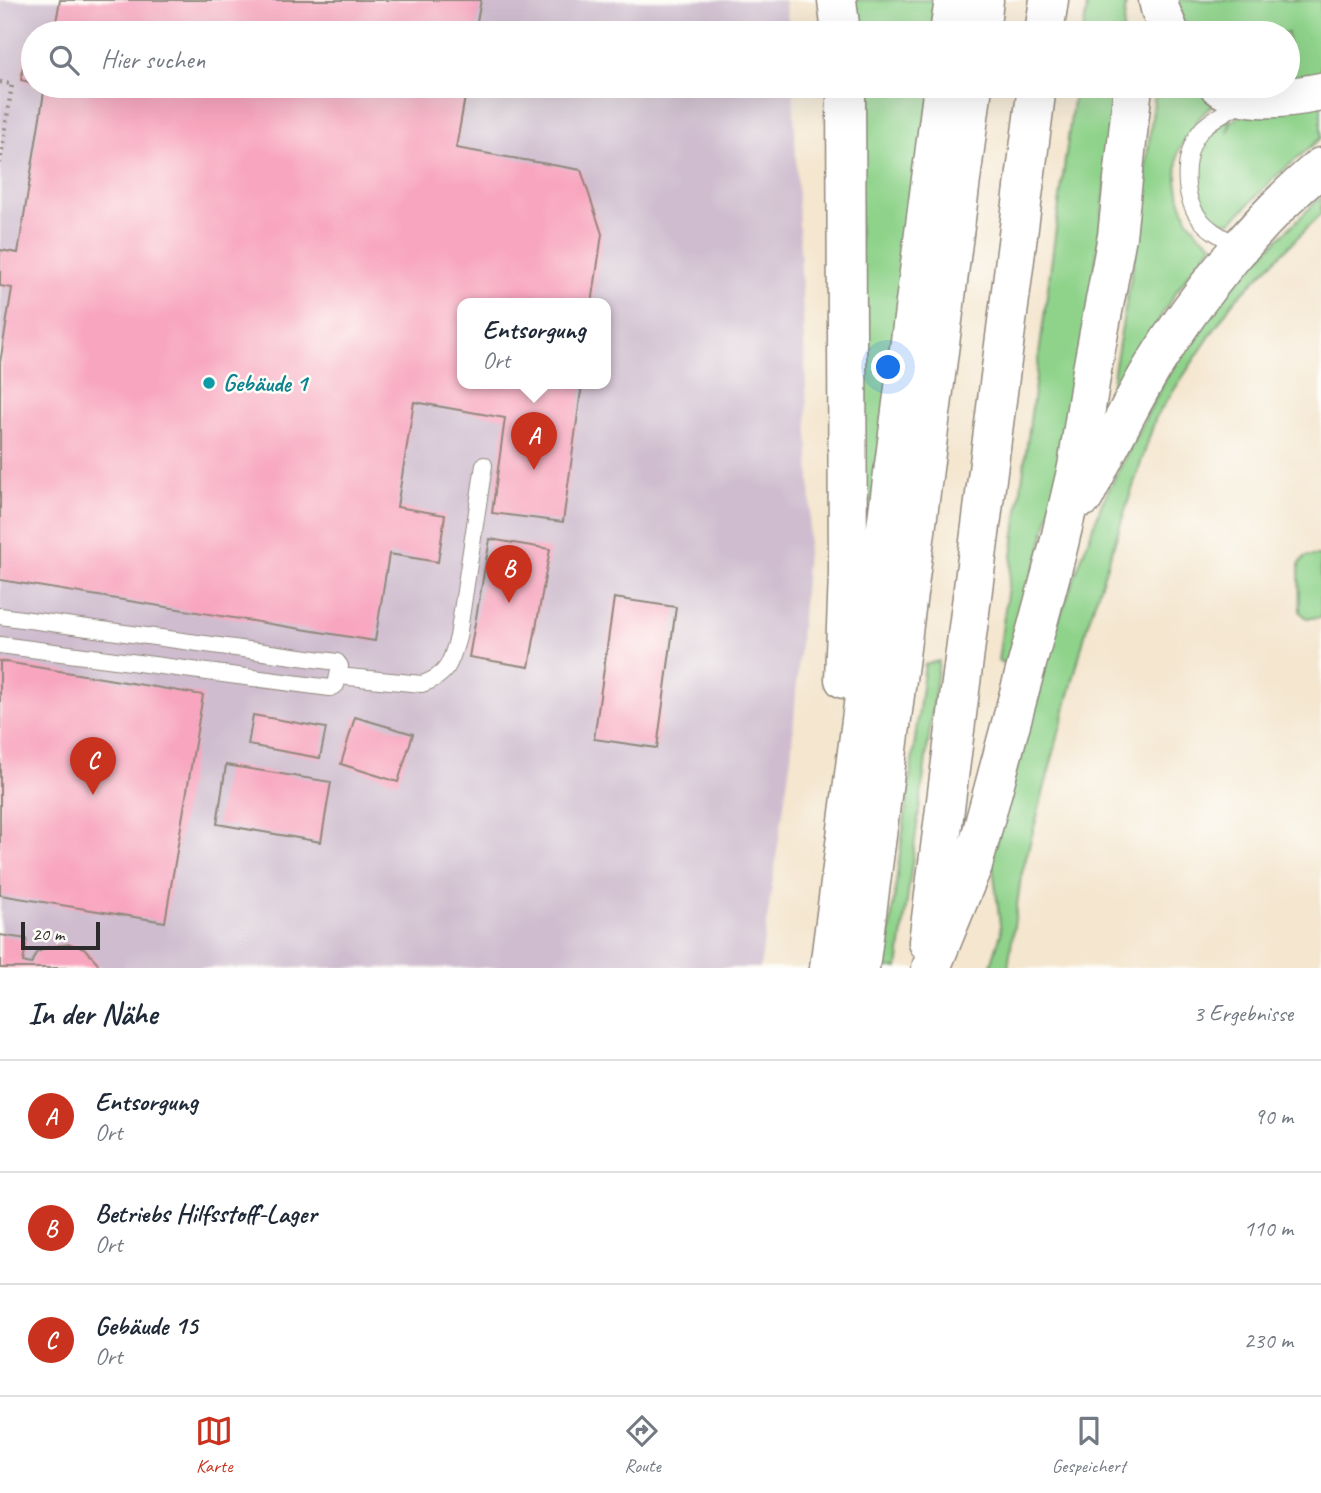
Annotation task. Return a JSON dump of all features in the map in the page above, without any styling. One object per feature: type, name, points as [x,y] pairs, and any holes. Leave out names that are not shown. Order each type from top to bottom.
[{"type":"highway","points":[[837,0],[840,21]]},
{"type":"highway","points":[[951,21],[954,0]]},
{"type":"highway","points":[[981,21],[984,0]]},
{"type":"highway","points":[[1046,21],[1049,0]]},
{"type":"highway","points":[[1139,21],[1140,0]]},
{"type":"highway","points":[[1158,0],[1165,21]]},
{"type":"highway","points":[[1300,96],[1321,92]]},
{"type":"highway","points":[[817,968],[847,633],[846,98]]},
{"type":"highway","points":[[830,968],[941,98]]},
{"type":"highway","points":[[860,968],[972,98]]},
{"type":"highway","points":[[924,968],[1036,98]]},
{"type":"highway","points":[[931,968],[973,865],[1077,467],[1116,236],[1132,98]]},
{"type":"highway","points":[[1058,548],[1153,367],[1190,312],[1241,247],[1274,211],[1321,167]]},
{"type":"lane","points":[[1230,98],[1217,116],[1201,130],[1186,163],[1186,181],[1194,209],[1200,219],[1209,228],[1241,247]]},
{"type":"lane","points":[[338,676],[422,684],[434,680],[444,672],[452,659],[458,637],[484,465]]},
{"type":"lane","points":[[0,616],[337,662],[340,666],[336,685],[330,688],[0,645]]},
{"type":"path","points":[[0,82],[12,84],[0,163]]},
{"type":"shaded area","points":[[0,0],[784,0],[788,21],[21,21],[21,98],[794,98],[811,503],[791,757],[760,968],[0,968]]},
{"type":"green space","points":[[850,0],[946,0],[943,21],[853,21]]},
{"type":"green space","points":[[1088,0],[1126,0],[1124,21],[1085,21]]},
{"type":"green space","points":[[1171,0],[1321,0],[1321,78],[1300,83],[1300,21],[1179,21]]},
{"type":"green space","points":[[858,98],[933,98],[862,563]]},
{"type":"green space","points":[[1073,98],[1117,98],[1077,406],[1011,665],[998,661]]},
{"type":"green space","points":[[1154,98],[1211,98],[1215,102],[1198,119],[1178,152],[1177,180],[1187,218],[1199,234],[1213,244],[1168,305],[1106,415],[1134,260]]},
{"type":"green space","points":[[1321,101],[1321,138],[1273,179],[1232,221],[1220,221],[1209,214],[1200,197],[1193,164],[1200,147],[1210,136],[1230,117],[1228,133],[1231,122],[1254,107]]},
{"type":"green space","points":[[1321,197],[1321,214],[1232,303],[1156,417],[1088,623],[1021,877],[1008,968],[990,968],[1001,933],[992,858],[1050,643],[1102,503],[1181,348],[1259,258]]},
{"type":"green space","points":[[1306,556],[1321,556],[1321,618],[1307,618],[1300,612],[1299,564]]},
{"type":"green space","points":[[939,661],[898,968],[885,968],[925,664]]},
{"type":"building","points":[[60,0],[481,0],[477,21],[56,21]]},
{"type":"building","name":"Gebäude 1","points":[[43,98],[465,98],[456,148],[581,170],[602,234],[593,298],[457,298],[457,389],[581,389],[563,522],[492,513],[505,418],[414,402],[397,507],[445,515],[438,562],[389,554],[375,641],[0,580],[0,363],[12,288],[0,286],[0,250],[18,253]]},
{"type":"building","points":[[490,539],[550,549],[529,667],[469,657]]},
{"type":"building","points":[[614,598],[676,607],[657,748],[594,739]]},
{"type":"building","points":[[0,661],[203,695],[165,922],[0,895]]},
{"type":"building","points":[[253,715],[326,728],[320,758],[248,745]]},
{"type":"building","points":[[355,717],[413,734],[398,782],[341,764]]},
{"type":"building","points":[[226,765],[331,782],[321,842],[217,824]]},
{"type":"building","points":[[0,935],[27,939],[23,962],[31,964],[36,953],[48,947],[70,944],[84,948],[99,968],[0,968]]},
{"type":"place","name":"Gebäude 1","points":[[209,383]]},
{"type":"place","name":"Entsorgung","points":[[534,470]]},
{"type":"place","name":"Betriebs Hilfsstoff-Lager","points":[[509,603]]},
{"type":"place","name":"Gebäude 15","points":[[93,795]]}]
